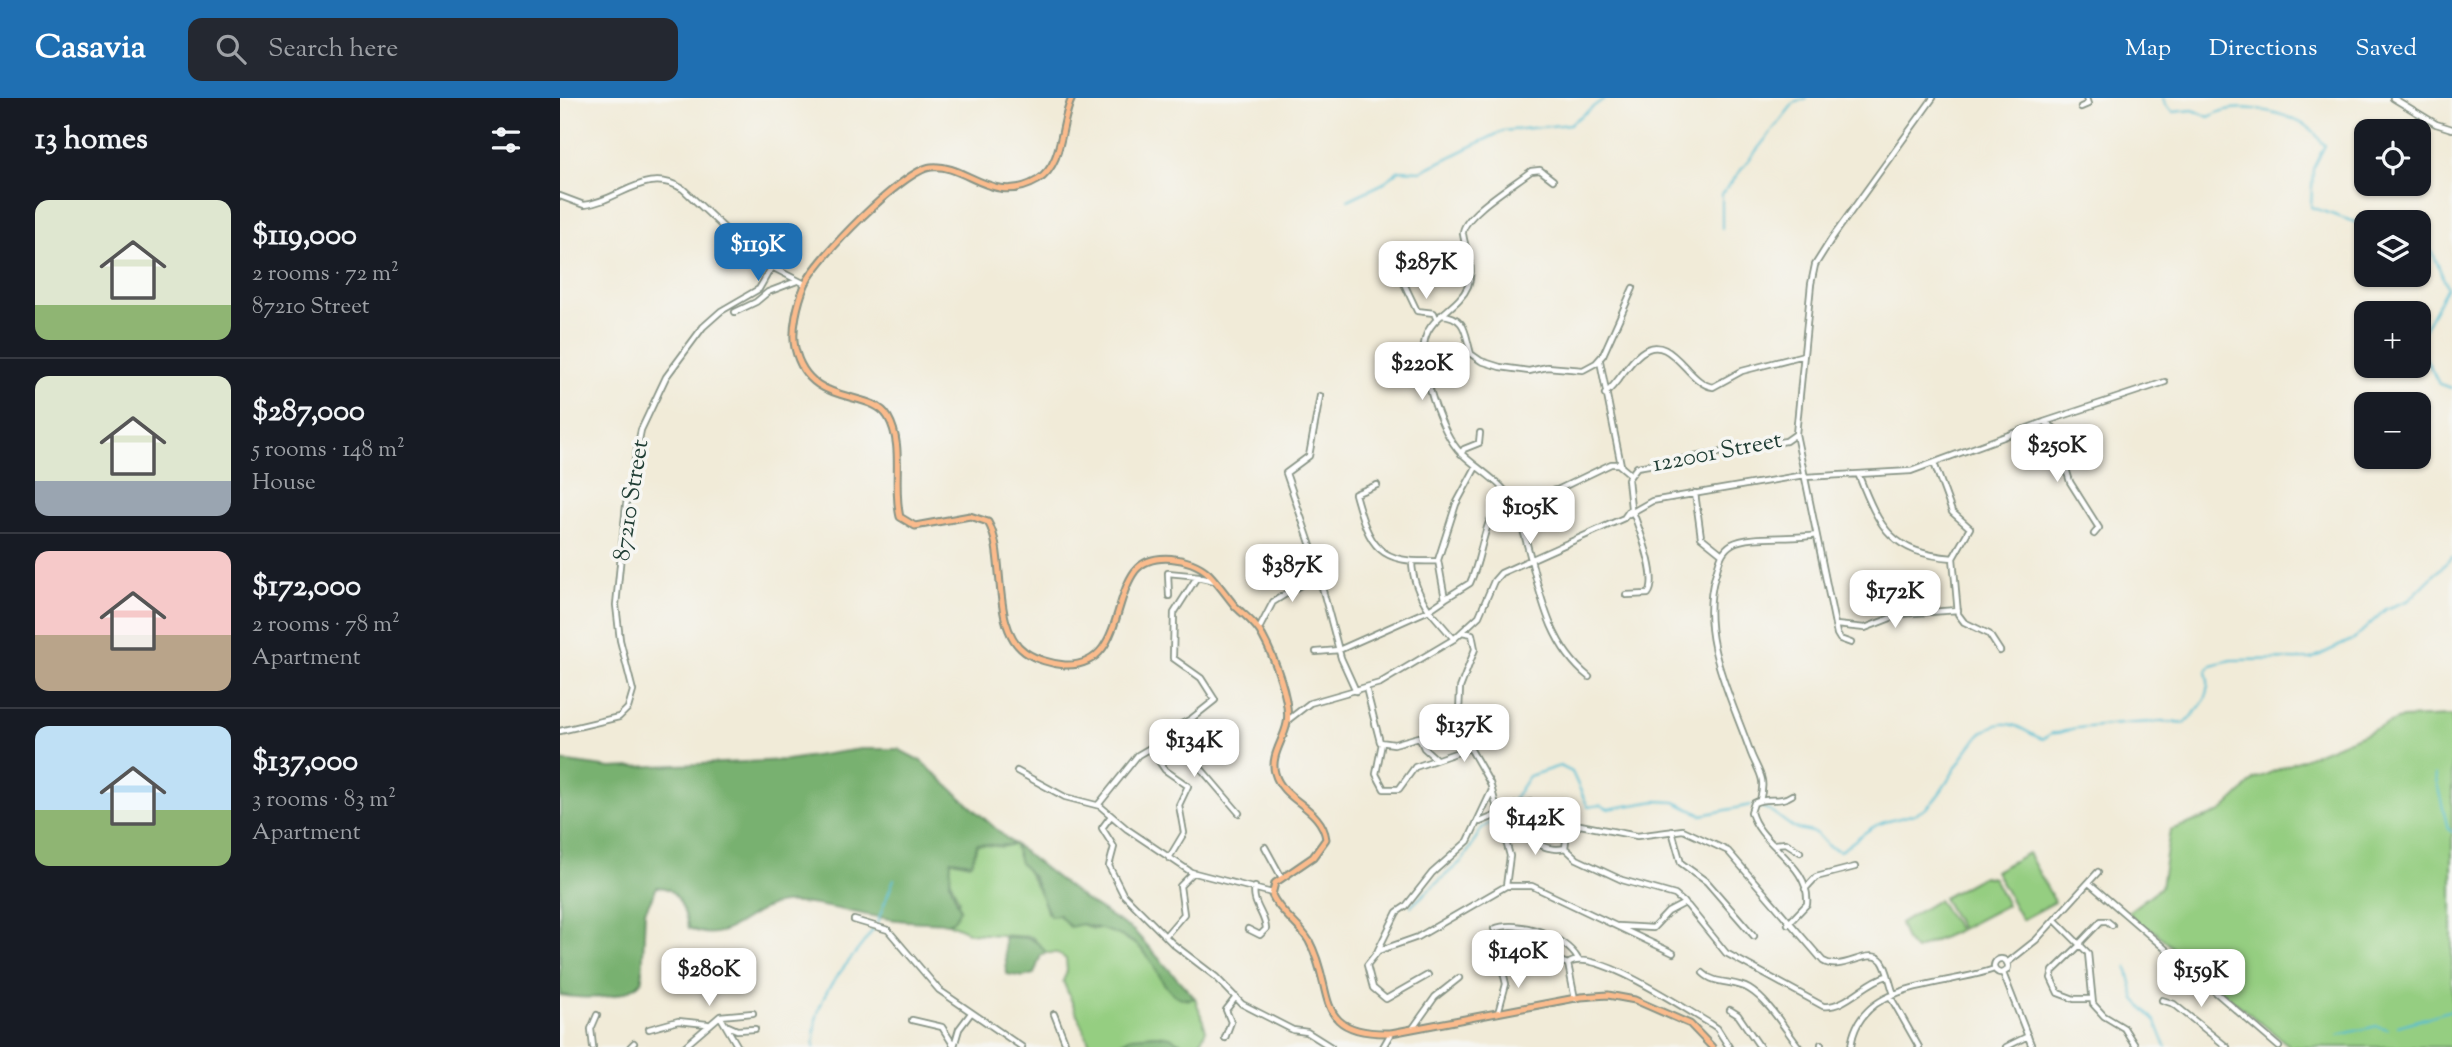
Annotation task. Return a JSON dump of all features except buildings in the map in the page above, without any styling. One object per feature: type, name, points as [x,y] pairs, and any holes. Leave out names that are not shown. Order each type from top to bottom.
[{"type":"main road","points":[[1072,98],[1054,159],[1040,178],[1024,185],[995,187],[943,168],[918,171],[872,208],[805,284],[794,334],[799,360],[828,391],[870,403],[886,414],[894,438],[899,512],[903,521],[915,526],[970,516],[988,522],[992,530],[998,577],[1010,631],[1026,653],[1059,664],[1076,664],[1090,659],[1113,632],[1129,581],[1136,570],[1148,561],[1165,559],[1203,569],[1259,629],[1286,695],[1287,721],[1274,761],[1276,776],[1318,820],[1326,839],[1313,857],[1275,883],[1272,892],[1276,902],[1309,941],[1327,1003],[1335,1016],[1357,1031],[1391,1033],[1608,995],[1635,1000],[1690,1024],[1712,1047]]},
{"type":"street","name":"122001 Street","points":[[1851,643],[1840,639],[1836,625],[1796,434],[1815,265],[1933,98]]},
{"type":"street","points":[[2081,107],[2088,104],[2086,98]]},
{"type":"street","points":[[2393,98],[2433,122],[2452,129]]},
{"type":"street","points":[[1553,180],[1540,170],[1531,171],[1469,218],[1463,231],[1470,255],[1470,279],[1462,298],[1438,317],[1425,337],[1424,355],[1442,425],[1461,454],[1510,497],[1527,544],[1529,561],[1561,645],[1575,665],[1589,677]]},
{"type":"street","points":[[560,196],[573,203],[592,204],[648,181],[671,182],[683,189],[747,251],[771,268],[805,284]]},
{"type":"street","name":"87210 Street","points":[[560,731],[619,717],[632,697],[633,685],[619,633],[617,595],[630,479],[645,417],[666,377],[703,327],[720,310],[759,289],[771,268]]},
{"type":"street","points":[[1400,275],[1417,312],[1459,320],[1466,332],[1471,354],[1488,364],[1529,371],[1547,367],[1579,371],[1600,360],[1633,288]]},
{"type":"street","points":[[735,313],[768,292],[797,281]]},
{"type":"street","points":[[1605,394],[1639,355],[1651,349],[1664,349],[1674,355],[1697,382],[1713,387],[1742,371],[1804,355]]},
{"type":"street","points":[[1600,360],[1621,466]]},
{"type":"street","points":[[1287,721],[1310,703],[1366,688],[1454,639],[1479,616],[1497,577],[1652,501],[1804,476],[1859,476],[1906,472],[2165,382]]},
{"type":"street","points":[[1320,396],[1308,456],[1286,473],[1339,650],[1356,691]]},
{"type":"street","points":[[2044,422],[2051,423],[2054,428],[2070,482],[2099,528],[2094,534]]},
{"type":"street","points":[[1461,454],[1464,449],[1479,443],[1480,432]]},
{"type":"street","name":"122001 Street","points":[[1630,514],[1630,474],[1646,464],[1783,441],[1796,434]]},
{"type":"street","points":[[1934,463],[1952,512],[1970,528],[1953,558],[1958,610],[1964,622],[1989,634],[2000,651]]},
{"type":"street","points":[[1316,652],[1339,650],[1429,610],[1470,583],[1488,521],[1496,508],[1510,497],[1547,493],[1611,464],[1621,466],[1630,474]]},
{"type":"street","points":[[1445,599],[1438,561],[1456,504],[1476,467]]},
{"type":"street","points":[[1859,476],[1880,523],[1891,539],[1916,553],[1953,558]]},
{"type":"street","points":[[1377,485],[1355,494],[1367,534],[1383,554],[1412,561],[1438,561]]},
{"type":"street","points":[[1695,493],[1701,537],[1722,554]]},
{"type":"street","points":[[1626,594],[1648,594],[1652,586],[1649,564],[1630,514]]},
{"type":"street","points":[[1760,800],[1762,771],[1752,756],[1709,629],[1713,586],[1722,554],[1734,543],[1816,535]]},
{"type":"street","points":[[1412,561],[1416,586],[1429,610],[1454,639]]},
{"type":"street","points":[[1169,596],[1168,573],[1194,573],[1216,582]]},
{"type":"street","points":[[1259,629],[1273,602],[1318,574]]},
{"type":"street","points":[[1098,805],[1130,762],[1150,748],[1168,730],[1191,719],[1215,700],[1201,678],[1173,658],[1174,613],[1199,576]]},
{"type":"street","points":[[1836,625],[1865,628],[1901,614],[1958,610]]},
{"type":"street","points":[[1461,632],[1472,634],[1476,640],[1458,697],[1459,713],[1471,748],[1492,791],[1511,861],[1506,886]]},
{"type":"street","points":[[1366,688],[1382,743],[1377,774],[1384,789],[1399,789],[1412,770],[1471,748]]},
{"type":"street","points":[[1168,730],[1239,813]]},
{"type":"street","points":[[1382,743],[1401,743],[1419,737],[1423,748],[1436,759]]},
{"type":"street","points":[[1150,748],[1165,770],[1188,786],[1180,805],[1184,833],[1169,858]]},
{"type":"street","points":[[1017,771],[1065,797],[1098,805],[1193,873],[1272,892]]},
{"type":"street","points":[[1428,975],[1391,997],[1382,998],[1373,988],[1367,965],[1378,951],[1397,912],[1406,906],[1432,873],[1461,849],[1479,822],[1492,791]]},
{"type":"street","points":[[1788,924],[1807,904],[1805,889],[1797,872],[1753,818],[1752,806],[1760,800],[1781,801],[1793,795]]},
{"type":"street","points":[[1496,808],[1531,802],[1552,821],[1570,829],[1580,825],[1637,836],[1689,831],[1724,847],[1788,924],[1826,964],[1840,966],[1860,958],[1878,958],[1883,962],[1892,995],[1919,1047]]},
{"type":"street","points":[[1479,822],[1497,814]]},
{"type":"street","points":[[1111,816],[1102,828],[1114,847],[1109,866],[1117,885],[1166,935],[1253,1011],[1293,1030],[1307,1032],[1331,1047]]},
{"type":"street","points":[[1565,848],[1570,829]]},
{"type":"street","points":[[1672,831],[1681,863],[1707,882],[1754,936]]},
{"type":"street","points":[[1503,834],[1519,833],[1549,850],[1565,848],[1577,859],[1622,880],[1671,894],[1685,903],[1726,953],[1823,1006],[1833,1006],[1871,982],[1887,976]]},
{"type":"street","points":[[1773,844],[1789,843],[1800,852]]},
{"type":"street","points":[[1265,846],[1282,878]]},
{"type":"street","points":[[1805,889],[1816,877],[1855,867]]},
{"type":"street","points":[[1994,968],[1998,960],[2007,962],[2020,954],[2098,872]]},
{"type":"street","points":[[1166,935],[1184,914],[1181,886],[1193,873]]},
{"type":"street","points":[[1378,951],[1418,937],[1506,886],[1517,883],[1532,886],[1673,953]]},
{"type":"street","points":[[2089,883],[2279,1047]]},
{"type":"street","points":[[1248,929],[1260,935],[1266,929],[1265,919],[1254,899],[1255,887]]},
{"type":"street","points":[[1617,926],[1653,928],[1668,912],[1685,903]]},
{"type":"street","points":[[855,920],[888,930],[939,990],[1022,1047]]},
{"type":"street","points":[[2054,920],[2081,943],[2089,957],[2092,999],[2104,1016],[2124,1028],[2136,1047]]},
{"type":"street","points":[[2092,999],[2074,999],[2058,993],[2051,978],[2053,971],[2101,921],[2112,925]]},
{"type":"street","points":[[1494,929],[1524,927],[1567,945],[1578,959],[1619,971],[1717,1028],[1728,1047]]},
{"type":"street","points":[[1511,947],[1531,950],[1568,964],[1578,959]]},
{"type":"street","points":[[2003,973],[2008,967],[2007,962]]},
{"type":"street","points":[[1568,964],[1575,999]]},
{"type":"street","points":[[1851,1047],[1855,1028],[1863,1014],[1892,995],[1994,968],[2003,973],[2032,1047]]},
{"type":"street","points":[[1497,1014],[1506,984],[1503,972]]},
{"type":"street","points":[[1703,972],[1711,979],[1740,984],[1759,996],[1799,1047]]},
{"type":"street","points":[[1413,1029],[1435,997],[1459,978]]},
{"type":"street","points":[[1225,1038],[1231,1022],[1226,1010],[1236,997]]},
{"type":"street","points":[[2162,1000],[2174,1004],[2229,1045]]},
{"type":"street","points":[[1730,1010],[1738,1015],[1760,1047]]},
{"type":"street","points":[[684,1047],[720,1016],[752,1013]]},
{"type":"street","points":[[954,1046],[956,1034],[971,1013]]},
{"type":"street","points":[[1054,1014],[1067,1047]]},
{"type":"street","points":[[593,1047],[591,1029],[597,1015]]},
{"type":"street","points":[[720,1016],[738,1047]]},
{"type":"street","points":[[912,1020],[942,1027],[954,1046]]},
{"type":"street","points":[[649,1029],[678,1021],[708,1025]]},
{"type":"street","points":[[724,1024],[737,1030],[755,1029]]},
{"type":"street","points":[[1383,1047],[1391,1033]]},
{"type":"street","points":[[2006,1047],[2028,1036]]},
{"type":"green space","points":[[2452,716],[2452,1047],[2291,1047],[2201,975],[2156,932],[2138,923],[2128,912],[2161,887],[2170,830],[2221,812],[2255,779],[2402,718]]},
{"type":"green space","points":[[861,749],[898,749],[921,761],[1014,844],[977,844],[972,863],[951,860],[950,883],[960,909],[954,920],[948,923],[896,920],[816,905],[788,903],[766,908],[725,931],[702,933],[689,928],[675,895],[657,887],[645,911],[642,981],[625,992],[604,997],[560,995],[560,761],[611,768],[787,760]]},
{"type":"green space","points":[[977,844],[1003,847],[1014,844],[1041,895],[1047,913],[1059,915],[1070,926],[1082,924],[1093,929],[1108,929],[1140,947],[1186,1000],[1195,998],[1206,1030],[1198,1047],[1167,1037],[1150,1035],[1114,1047],[1091,1047],[1063,981],[1067,971],[1066,959],[1057,953],[1046,953],[1032,937],[970,933],[948,923],[954,920],[959,900],[950,876],[950,865],[952,860],[969,864]]},
{"type":"green space","points":[[1014,844],[1085,900],[1134,931],[1195,998],[1175,995],[1168,989],[1145,953],[1125,938],[1082,924],[1070,927],[1059,915],[1050,916],[1033,877],[1020,863]]},
{"type":"green space","points":[[2028,853],[2055,902],[2022,920],[1995,871]]},
{"type":"green space","points":[[1983,876],[1993,878],[2007,905],[1961,929],[1943,898]]},
{"type":"green space","points":[[1938,900],[1959,930],[1915,950],[1906,940],[1900,923]]},
{"type":"green space","points":[[1004,937],[1028,938],[1042,947],[1046,953],[1041,955],[1034,974],[1023,977],[1007,974]]},
{"type":"green space","points":[[1131,1037],[1170,1037],[1187,1047],[1114,1047]]},
{"type":"waterway","points":[[1348,200],[1382,184],[1399,170],[1421,171],[1503,131],[1570,124],[1605,98]]},
{"type":"waterway","points":[[1722,228],[1722,194],[1794,103],[1806,98]]},
{"type":"waterway","points":[[2163,98],[2165,105],[2173,112],[2193,110],[2209,117],[2220,112],[2247,108],[2288,117],[2311,129],[2325,145],[2313,169],[2311,207],[2354,222]]},
{"type":"waterway","points":[[2431,251],[2447,287],[2431,317]]},
{"type":"waterway","points":[[2431,368],[2439,384],[2452,388]]},
{"type":"waterway","points":[[1755,805],[1769,810],[1794,828],[1816,833],[1828,846],[1840,851],[1875,826],[1925,809],[1935,799],[1972,744],[1994,726],[2013,725],[2043,739],[2052,733],[2074,728],[2145,722],[2185,723],[2207,694],[2206,672],[2211,665],[2231,660],[2311,659],[2354,639],[2386,609],[2409,600],[2452,557]]},
{"type":"waterway","points":[[1511,803],[1529,776],[1560,766],[1572,772],[1588,807],[1601,805],[1608,809],[1656,801],[1675,802],[1702,815],[1751,805]]},
{"type":"waterway","points":[[2435,775],[2448,829],[2452,832]]},
{"type":"waterway","points":[[1500,817],[1508,808]]},
{"type":"waterway","points":[[1432,887],[1463,860],[1482,828],[1496,819]]},
{"type":"waterway","points":[[877,923],[894,879]]},
{"type":"waterway","points":[[1411,906],[1430,889]]},
{"type":"waterway","points":[[814,1047],[815,1027],[825,996],[874,928]]},
{"type":"waterway","points":[[2127,967],[2135,999],[2156,1022],[2166,1047]]},
{"type":"waterway","points":[[2398,1026],[2452,1010]]},
{"type":"waterway","points":[[2338,1035],[2377,1026],[2388,1029]]}]
